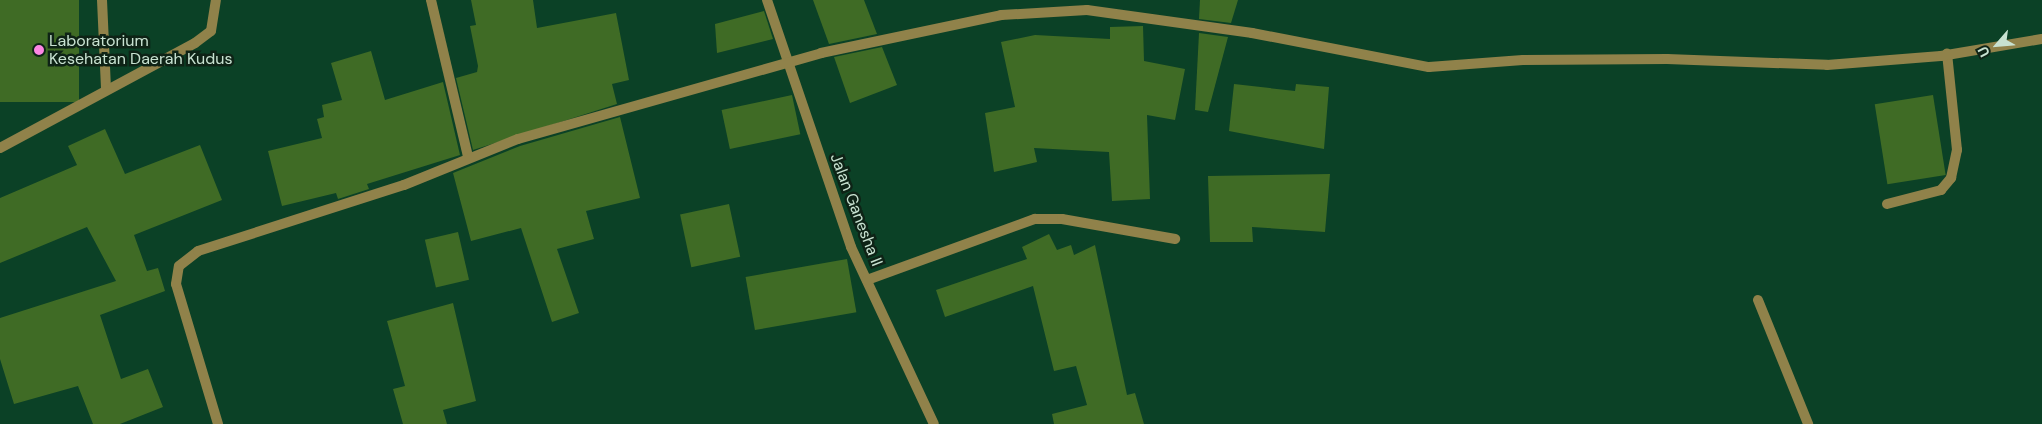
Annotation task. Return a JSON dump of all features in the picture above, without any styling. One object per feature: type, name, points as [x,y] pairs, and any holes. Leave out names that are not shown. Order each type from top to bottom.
[{"type":"street","points":[[102,0],[106,89]]},
{"type":"street","points":[[0,148],[106,89],[164,61],[210,31],[216,0]]},
{"type":"street","points":[[431,0],[468,158]]},
{"type":"street","name":"Jalan Ganesha II","points":[[767,0],[847,238],[934,424]]},
{"type":"street","points":[[218,424],[176,284],[179,266],[198,251],[352,203],[518,138],[788,60],[1001,15],[1087,10],[1252,33],[1429,66],[1522,60],[1667,59],[1827,65],[1947,54],[2042,39]]},
{"type":"street","points":[[1887,204],[1941,190],[1951,178],[1957,150],[1947,54]]},
{"type":"street","points":[[867,280],[1035,218],[1062,219],[1175,239]]},
{"type":"street","points":[[1758,300],[1808,424]]},
{"type":"building","name":"Laboratorium Kesehatan Daerah Kudus","points":[[0,0],[79,0],[79,102],[0,102]]},
{"type":"building","points":[[471,0],[533,0],[537,28],[616,13],[629,80],[612,84],[617,104],[473,150],[456,78],[477,72],[478,66],[470,26],[476,25]]},
{"type":"building","points":[[813,0],[864,0],[877,34],[829,44]]},
{"type":"building","points":[[1200,0],[1238,0],[1231,23],[1199,19]]},
{"type":"building","points":[[764,11],[773,39],[717,53],[715,24]]},
{"type":"building","points":[[1143,26],[1144,61],[1185,69],[1175,120],[1147,115],[1150,199],[1112,201],[1109,152],[1034,148],[1037,162],[994,172],[985,113],[1015,107],[1001,42],[1035,35],[1110,39],[1110,27]]},
{"type":"building","points":[[1199,33],[1228,37],[1208,112],[1195,110]]},
{"type":"building","points":[[882,47],[897,85],[850,103],[834,57]]},
{"type":"building","points":[[371,51],[385,100],[443,82],[460,155],[367,184],[369,189],[338,199],[336,193],[282,206],[268,151],[322,138],[317,119],[324,117],[322,105],[342,100],[331,63]]},
{"type":"building","points":[[1234,84],[1295,91],[1296,84],[1329,87],[1324,149],[1229,131]]},
{"type":"building","points":[[792,95],[800,134],[730,149],[722,110]]},
{"type":"building","points":[[1933,95],[1946,175],[1887,184],[1875,104]]},
{"type":"building","points":[[620,117],[640,198],[586,211],[594,239],[557,249],[579,313],[552,322],[521,228],[471,241],[453,173],[520,146]]},
{"type":"building","points":[[105,129],[125,174],[200,145],[222,200],[134,235],[147,271],[158,268],[165,291],[100,315],[121,379],[148,369],[163,407],[120,424],[93,424],[78,386],[14,404],[0,359],[0,318],[116,281],[87,227],[0,263],[0,198],[77,165],[68,146]]},
{"type":"building","points":[[1330,174],[1325,232],[1252,227],[1253,242],[1210,242],[1208,176]]},
{"type":"building","points":[[729,204],[740,257],[691,267],[680,214]]},
{"type":"building","points":[[458,232],[469,280],[436,287],[425,240]]},
{"type":"building","points":[[1049,234],[1057,250],[1071,245],[1074,255],[1095,245],[1127,395],[1135,393],[1144,424],[1054,424],[1052,414],[1087,405],[1076,366],[1054,371],[1033,286],[945,317],[936,290],[1027,259],[1022,247]]},
{"type":"building","points":[[847,259],[856,312],[755,330],[746,277]]},
{"type":"building","points":[[453,303],[476,401],[443,410],[447,424],[403,424],[393,389],[405,386],[387,321]]},
{"type":"place","name":"Laboratorium Kesehatan Daerah Kudus","points":[[39,50]]}]
